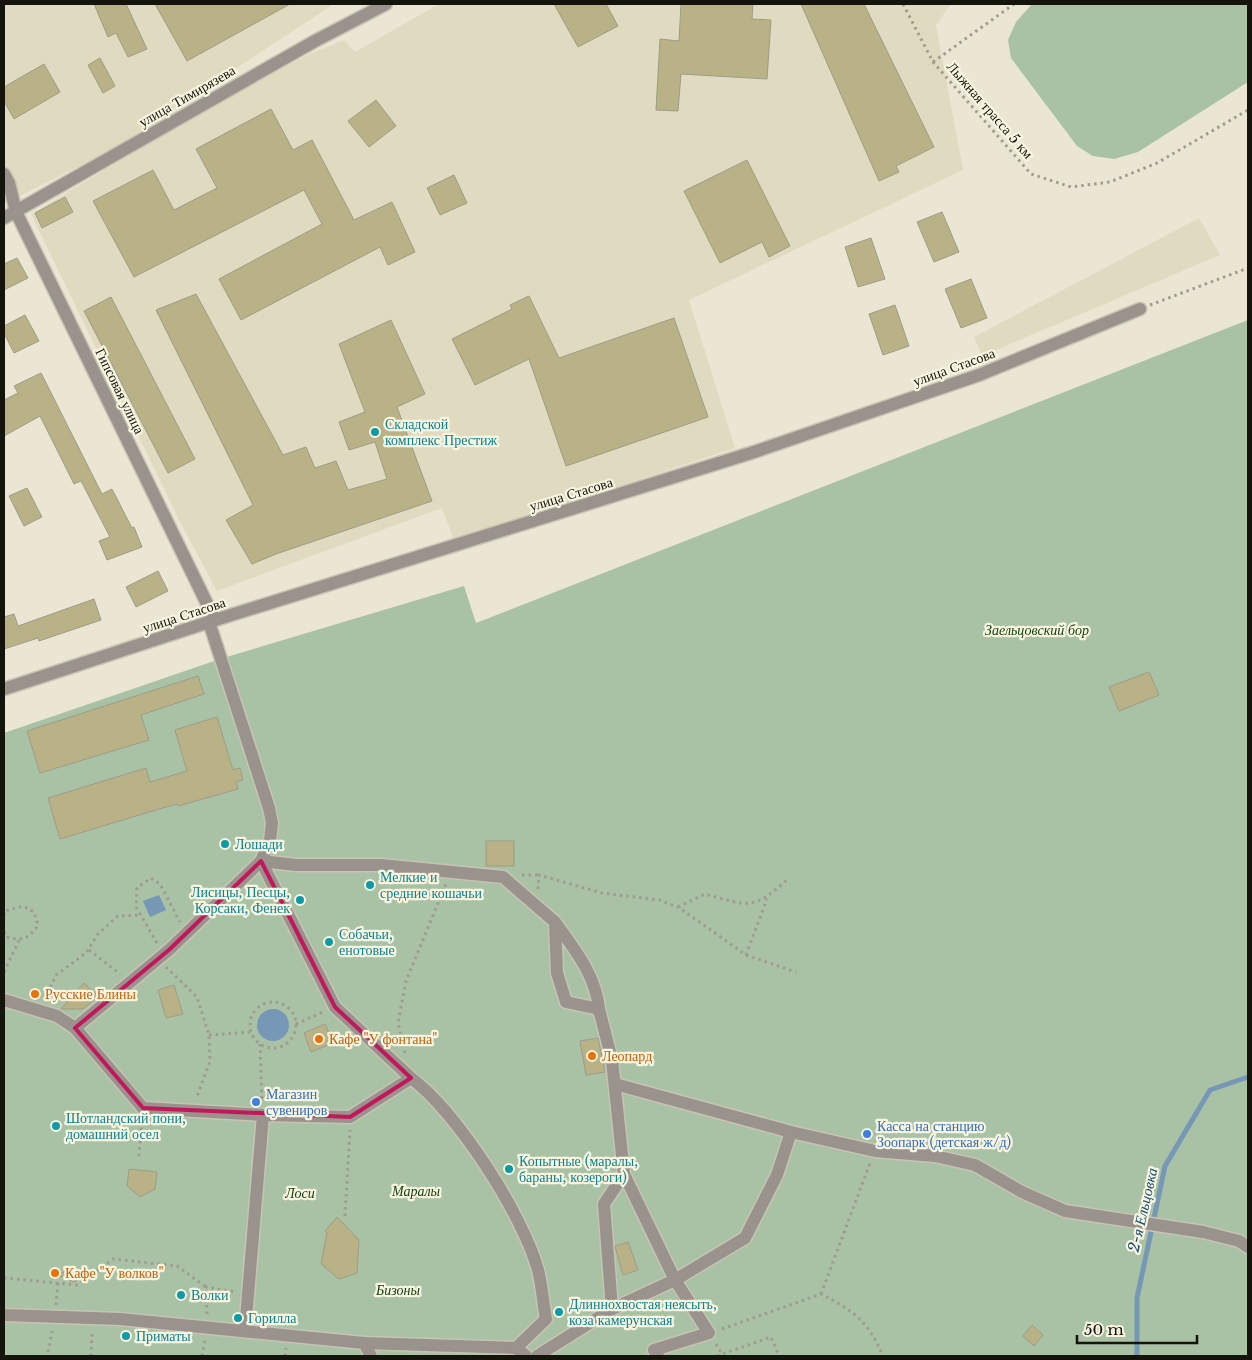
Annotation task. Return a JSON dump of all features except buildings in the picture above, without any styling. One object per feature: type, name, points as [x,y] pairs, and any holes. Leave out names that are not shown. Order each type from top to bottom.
[{"type":"street","name":"улица Тимирязева","points":[[4,218],[208,101],[386,4]]},
{"type":"street","name":"Гипсовая улица","points":[[4,174],[9,183],[16,212],[212,621],[269,808],[272,824],[270,840],[261,861]]},
{"type":"street","name":"улица Стасова","points":[[4,689],[212,621],[751,453],[978,375],[1140,309]]},
{"type":"street","points":[[261,861],[296,865],[381,865],[503,876],[555,922],[589,970],[598,995],[612,1060],[624,1174],[675,1280],[709,1333],[654,1350],[658,1356]]},
{"type":"street","points":[[75,1028],[186,934],[261,861]]},
{"type":"street","points":[[4,1315],[93,1318],[208,1326],[364,1343],[521,1352],[546,1319],[538,1269],[514,1212],[482,1159],[426,1089],[411,1078],[335,1007],[261,861]]},
{"type":"street","points":[[555,922],[557,972],[566,1002],[600,1009]]},
{"type":"street","points":[[4,1000],[57,1016],[75,1028],[143,1108],[192,1112],[350,1117],[411,1078]]},
{"type":"street","points":[[615,1084],[791,1132],[875,1151],[935,1156],[975,1165],[1022,1192],[1065,1211],[1203,1232],[1239,1241],[1248,1247]]},
{"type":"street","points":[[246,1331],[263,1115]]},
{"type":"street","points":[[538,1356],[612,1309],[675,1280],[746,1238],[777,1176],[791,1132]]},
{"type":"street","points":[[612,1309],[604,1204],[624,1174]]},
{"type":"street","points":[[364,1343],[371,1356]]},
{"type":"path","name":"Лыжная трасса 5 км","points":[[903,4],[933,62],[1031,174],[1071,187],[1110,182],[1157,163],[1248,110]]},
{"type":"path","name":"Лыжная трасса 5 км","points":[[933,62],[1014,4]]},
{"type":"path","points":[[1140,309],[1248,268]]},
{"type":"path","points":[[411,1078],[398,1023],[406,980],[452,872]]},
{"type":"path","points":[[536,905],[539,874],[602,893],[658,900],[678,907],[746,955],[796,972]]},
{"type":"path","points":[[186,934],[160,884],[151,878],[137,888],[136,908],[160,956],[197,997],[209,1034],[210,1061],[192,1112]]},
{"type":"path","points":[[678,907],[705,894],[744,905],[767,898],[788,879]]},
{"type":"path","points":[[746,955],[767,898]]},
{"type":"path","points":[[4,916],[5,912],[23,906],[34,912],[38,925],[31,936],[18,940],[6,937],[4,931]]},
{"type":"path","points":[[39,1009],[56,975],[89,950],[98,934],[118,916],[140,915]]},
{"type":"path","points":[[4,972],[18,940]]},
{"type":"path","points":[[89,950],[130,982]]},
{"type":"path","points":[[269,1002],[284,1005],[290,1010],[296,1024],[292,1038],[281,1046],[266,1046],[260,1043],[252,1032],[252,1016],[262,1005],[269,1002]]},
{"type":"path","points":[[296,1024],[335,1007]]},
{"type":"path","points":[[209,1034],[252,1032]]},
{"type":"path","points":[[260,1043],[263,1115]]},
{"type":"path","points":[[139,1156],[143,1108]]},
{"type":"path","points":[[345,1216],[350,1117]]},
{"type":"path","points":[[820,1294],[875,1151]]},
{"type":"path","points":[[4,1278],[78,1285],[113,1260],[177,1266],[206,1287],[249,1294]]},
{"type":"path","points":[[206,1287],[208,1326]]},
{"type":"path","points":[[709,1333],[820,1294],[851,1310],[874,1334],[883,1356]]},
{"type":"path","points":[[91,1356],[93,1318]]},
{"type":"path","points":[[716,1356],[771,1337],[778,1356]]},
{"type":"highlighted area","points":[[261,861],[335,1007],[411,1078],[350,1117],[143,1108],[75,1028],[170,949]]},
{"type":"shaded area","points":[[4,4],[334,4],[113,149],[4,204]]},
{"type":"shaded area","points":[[439,4],[951,4],[936,25],[963,170],[689,300],[735,448],[454,540],[442,508],[217,591],[180,522],[31,214],[207,109],[309,54],[344,40],[355,52]]},
{"type":"shaded area","points":[[1199,218],[1220,255],[982,356],[974,337]]},
{"type":"green space","points":[[1032,4],[1248,4],[1248,82],[1138,152],[1114,159],[1093,156],[1077,146],[1011,58],[1008,40],[1016,22]]},
{"type":"green space","points":[[1248,320],[1248,1356],[4,1356],[4,733],[220,659],[464,586],[476,623]]},
{"type":"water","points":[[159,895],[166,910],[150,917],[143,901]]},
{"type":"water","points":[[273,1009],[285,1013],[289,1025],[285,1037],[273,1041],[261,1037],[257,1025],[261,1013]]},
{"type":"waterway","name":"2-я Ельцовка","points":[[1137,1356],[1137,1298],[1165,1166],[1210,1090],[1248,1077]]},
{"type":"place","name":"Складской комплекс Престиж","points":[[375,432]]},
{"type":"place","name":"Лошади","points":[[225,844]]},
{"type":"place","name":"Мелкие и средние кошачьи","points":[[370,885]]},
{"type":"place","name":"Лисицы, Песцы, Корсаки, Фенек","points":[[300,900]]},
{"type":"place","name":"Собачьи, енотовые","points":[[329,942]]},
{"type":"place","name":"Русские Блины","points":[[35,994]]},
{"type":"place","name":"Кафе \"У фонтана\"","points":[[319,1039]]},
{"type":"place","name":"Леопард","points":[[592,1056]]},
{"type":"place","name":"Магазин сувениров","points":[[256,1102]]},
{"type":"place","name":"Шотландский пони, домашний осел","points":[[56,1126]]},
{"type":"place","name":"Касса на станцию Зоопарк (детская ж/д)","points":[[867,1134]]},
{"type":"place","name":"Копытные (маралы, бараны, козероги)","points":[[509,1169]]},
{"type":"place","name":"Кафе \"У волков\"","points":[[55,1273]]},
{"type":"place","name":"Волки","points":[[181,1295]]},
{"type":"place","name":"Длиннохвостая неясыть, коза камерунская","points":[[559,1312]]},
{"type":"place","name":"Горилла","points":[[238,1318]]},
{"type":"place","name":"Приматы","points":[[126,1336]]},
{"type":"park label","name":"Заельцовский бор","points":[[1037,630]]},
{"type":"park label","name":"Маралы","points":[[416,1191]]},
{"type":"park label","name":"Лоси","points":[[300,1193]]},
{"type":"park label","name":"Бизоны","points":[[398,1290]]}]
